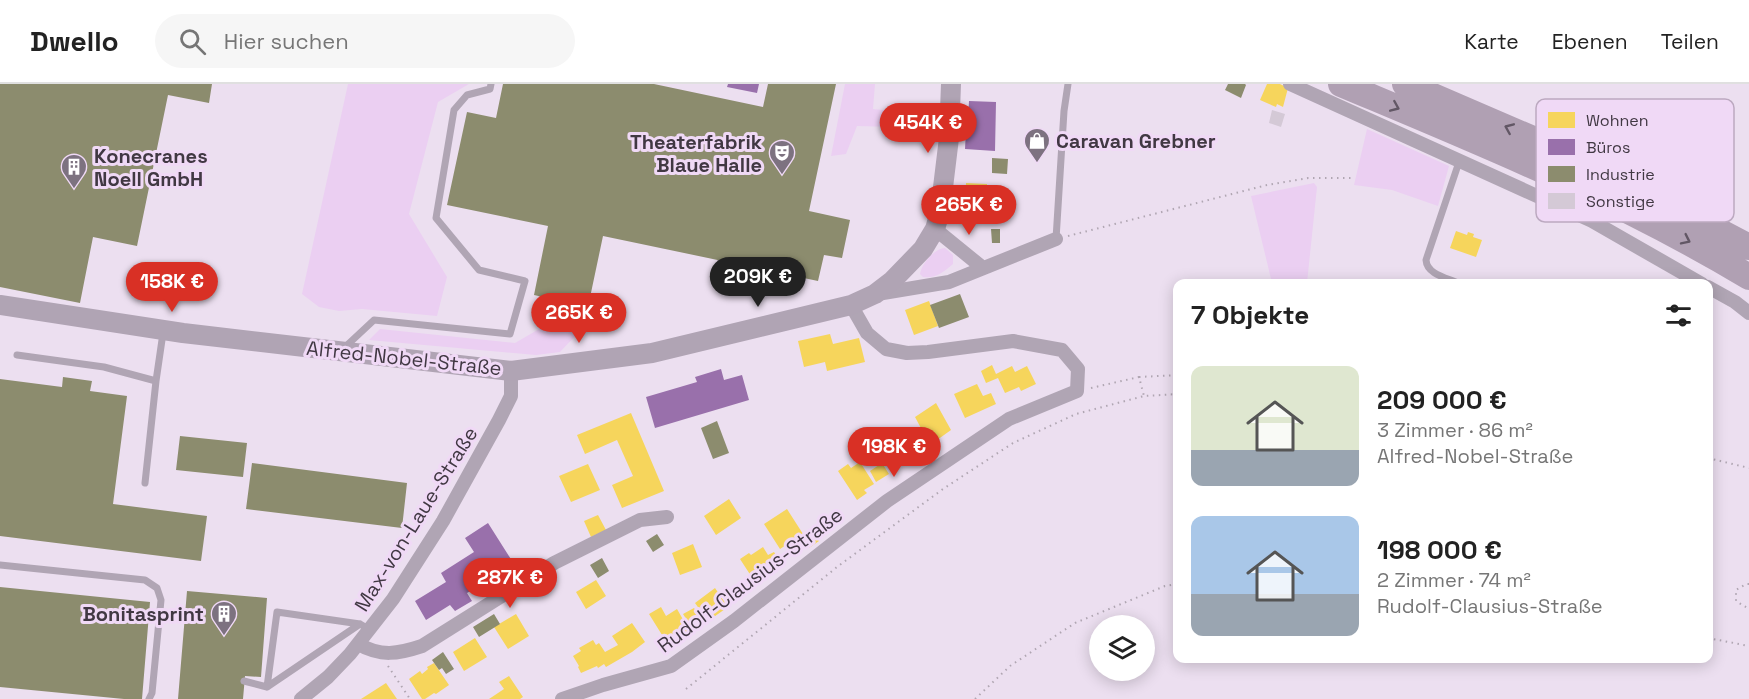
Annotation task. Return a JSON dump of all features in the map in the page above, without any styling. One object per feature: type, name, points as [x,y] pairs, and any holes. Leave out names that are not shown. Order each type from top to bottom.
[{"type":"highway","points":[[1341,84],[1536,168]]},
{"type":"highway","points":[[1405,84],[1536,140]]},
{"type":"highway","points":[[1650,222],[1699,246],[1749,277]]},
{"type":"highway","points":[[1700,222],[1749,248]]},
{"type":"street","name":"Alfred-Nobel-Straße","points":[[0,306],[163,330],[511,371],[652,353],[851,305],[875,294],[892,281],[923,249],[935,229],[940,212],[948,147],[951,84]]},
{"type":"street","points":[[1290,84],[1536,197]]},
{"type":"street","points":[[1592,222],[1693,279]]},
{"type":"street","points":[[935,229],[983,268]]},
{"type":"street","name":"Alfred-Nobel-Straße","points":[[875,294],[949,282],[1056,239]]},
{"type":"street","points":[[1713,290],[1735,302],[1749,314]]},
{"type":"street","points":[[851,305],[867,333],[886,349],[907,353],[928,352],[1013,341],[1062,350],[1078,369],[1077,391]]},
{"type":"street","name":"Max-von-Laue-Straße","points":[[301,699],[328,677],[358,644],[365,627],[393,599],[442,521],[499,420],[511,396],[511,371]]},
{"type":"street","name":"Rudolf-Clausius-Straße","points":[[562,699],[670,666],[734,621],[896,495],[1009,419],[1077,391]]},
{"type":"street","points":[[358,644],[381,652],[402,652],[422,646],[554,563],[640,520],[667,517]]},
{"type":"lane","points":[[340,351],[374,320],[510,334],[525,280],[479,270],[436,218],[454,110],[467,95],[490,89],[491,84]]},
{"type":"lane","points":[[1056,239],[1064,111],[1068,84]]},
{"type":"lane","points":[[1448,279],[1431,272],[1426,266],[1426,260],[1459,162]]},
{"type":"lane","points":[[145,483],[163,330]]},
{"type":"lane","points":[[17,355],[104,367],[156,381]]},
{"type":"lane","points":[[0,565],[145,580],[158,588],[161,600],[152,693],[149,699]]},
{"type":"lane","points":[[267,687],[277,612],[365,627]]},
{"type":"lane","points":[[244,681],[267,687],[365,627]]},
{"type":"path","points":[[1056,239],[1267,185],[1308,178],[1352,178]]},
{"type":"path","points":[[1077,391],[1139,377],[1173,375]]},
{"type":"path","points":[[1139,377],[1144,396]]},
{"type":"path","points":[[686,689],[837,567],[943,489],[1012,443],[1076,414],[1144,396],[1173,394]]},
{"type":"path","points":[[1713,459],[1749,468]]},
{"type":"path","points":[[1749,584],[1736,590],[1736,601],[1749,609]]},
{"type":"path","points":[[975,699],[1010,666],[1075,623],[1173,585]]},
{"type":"path","points":[[1713,639],[1749,646]]},
{"type":"path","points":[[381,652],[384,661],[410,699]]},
{"type":"shaded area","points":[[348,84],[469,84],[438,102],[409,214],[447,277],[437,316],[362,309],[339,311],[319,307],[302,294]]},
{"type":"shaded area","points":[[845,84],[875,84],[873,109],[933,115],[931,128],[857,126],[846,154],[831,156]]},
{"type":"shaded area","points":[[1367,129],[1449,166],[1438,206],[1392,190],[1354,185]]},
{"type":"shaded area","points":[[1314,183],[1317,187],[1307,279],[1271,279],[1251,196]]},
{"type":"shaded area","points":[[945,248],[953,255],[953,264],[935,276],[923,277],[920,274],[926,261],[937,251]]},
{"type":"shaded area","points":[[555,300],[588,307],[596,314],[560,352],[536,355],[369,340],[380,329],[515,343],[546,325]]},
{"type":"building: Wohnen","points":[[1267,84],[1280,84],[1288,88],[1283,107],[1277,104],[1276,107],[1260,100]]},
{"type":"building: Wohnen","points":[[966,183],[987,184],[987,193],[1001,194],[1000,217],[965,216]]},
{"type":"building: Wohnen","points":[[1456,231],[1467,235],[1468,232],[1474,234],[1473,237],[1482,240],[1476,257],[1450,248]]},
{"type":"building: Wohnen","points":[[929,301],[938,326],[914,335],[905,310]]},
{"type":"building: Wohnen","points":[[830,334],[833,344],[859,338],[865,362],[827,371],[825,362],[804,367],[798,341]]},
{"type":"building: Wohnen","points":[[992,365],[996,374],[1012,366],[1015,372],[1027,366],[1036,384],[1021,391],[1019,387],[1005,393],[998,378],[986,383],[981,371]]},
{"type":"building: Wohnen","points":[[977,384],[983,396],[991,393],[996,404],[965,418],[954,394]]},
{"type":"building: Wohnen","points":[[936,403],[951,430],[930,445],[915,417]]},
{"type":"building: Wohnen","points":[[631,413],[664,491],[622,508],[612,485],[633,476],[617,440],[585,454],[577,435]]},
{"type":"building: Wohnen","points":[[903,432],[911,444],[916,441],[924,452],[917,456],[915,453],[892,468],[881,450],[895,441],[893,438]]},
{"type":"building: Wohnen","points":[[860,462],[874,484],[864,490],[867,493],[857,500],[838,471],[848,464],[851,468]]},
{"type":"building: Wohnen","points":[[882,463],[889,474],[876,482],[870,471]]},
{"type":"building: Wohnen","points":[[588,464],[600,490],[571,502],[559,476]]},
{"type":"building: Wohnen","points":[[729,499],[741,518],[716,535],[704,516]]},
{"type":"building: Wohnen","points":[[787,509],[803,534],[811,529],[819,541],[809,548],[801,535],[780,549],[764,524]]},
{"type":"building: Wohnen","points":[[598,515],[606,530],[591,537],[584,521]]},
{"type":"building: Wohnen","points":[[693,544],[702,567],[680,575],[672,553]]},
{"type":"building: Wohnen","points":[[763,547],[768,555],[774,552],[780,561],[753,579],[740,559]]},
{"type":"building: Wohnen","points":[[596,580],[606,596],[586,609],[576,592]]},
{"type":"building: Wohnen","points":[[715,588],[728,607],[708,621],[695,603]]},
{"type":"building: Wohnen","points":[[661,607],[666,616],[677,609],[689,630],[667,643],[649,614]]},
{"type":"building: Wohnen","points":[[694,608],[701,618],[690,625],[683,614]]},
{"type":"building: Wohnen","points":[[516,614],[529,636],[508,649],[494,627]]},
{"type":"building: Wohnen","points":[[632,623],[645,642],[606,667],[604,664],[581,673],[573,656],[581,651],[579,648],[593,640],[596,645],[599,643],[605,652],[618,645],[612,636]]},
{"type":"building: Wohnen","points":[[475,638],[487,657],[464,671],[453,652]]},
{"type":"building: Wohnen","points":[[434,663],[449,685],[436,694],[422,699],[409,679],[420,671],[422,674]]},
{"type":"building: Wohnen","points":[[509,676],[523,697],[520,699],[489,699],[504,689],[499,682]]},
{"type":"building: Wohnen","points":[[386,683],[397,699],[361,699]]},
{"type":"building: Büros","points":[[728,84],[759,84],[757,93],[727,87]]},
{"type":"building: Büros","points":[[969,101],[996,102],[995,151],[965,149],[966,130],[963,130],[963,120],[968,120]]},
{"type":"building: Büros","points":[[721,369],[724,380],[742,375],[749,400],[655,428],[646,397],[697,382],[695,377]]},
{"type":"building: Büros","points":[[488,523],[514,564],[467,593],[472,601],[455,611],[450,605],[426,620],[415,601],[446,582],[441,573],[474,552],[465,538]]},
{"type":"building: Industrie","name":"Konecranes Noell GmbH","points":[[0,84],[212,84],[209,103],[168,95],[137,246],[93,237],[80,303],[0,287]]},
{"type":"building: Industrie","points":[[503,84],[654,84],[763,107],[768,84],[836,84],[809,211],[850,220],[842,258],[824,255],[818,281],[603,236],[588,307],[534,295],[548,226],[447,205],[467,112],[496,118]]},
{"type":"building: Industrie","points":[[1228,84],[1246,85],[1241,98],[1225,90]]},
{"type":"building: Industrie","points":[[992,158],[1008,159],[1007,174],[992,173]]},
{"type":"building: Industrie","points":[[991,229],[1000,229],[1000,243],[992,243]]},
{"type":"building: Industrie","points":[[960,294],[969,317],[939,328],[930,305]]},
{"type":"building: Industrie","points":[[63,377],[92,381],[90,391],[127,396],[113,504],[207,516],[201,561],[0,536],[0,379],[62,387]]},
{"type":"building: Industrie","points":[[717,421],[729,453],[713,459],[701,428]]},
{"type":"building: Industrie","points":[[180,436],[247,443],[243,477],[176,470]]},
{"type":"building: Industrie","points":[[252,463],[407,483],[402,528],[246,509]]},
{"type":"building: Industrie","points":[[657,534],[664,545],[653,552],[646,541]]},
{"type":"building: Industrie","points":[[602,558],[609,571],[598,578],[590,565]]},
{"type":"building: Industrie","points":[[0,587],[150,602],[142,699],[0,687]]},
{"type":"building: Industrie","name":"Bonitasprint","points":[[187,591],[267,598],[261,677],[245,676],[243,699],[178,699]]},
{"type":"building: Industrie","points":[[494,614],[500,624],[479,637],[473,627]]},
{"type":"building: Industrie","points":[[443,652],[454,669],[446,674],[442,668],[439,670],[432,660]]},
{"type":"building: Sonstige","points":[[1272,110],[1285,114],[1281,127],[1269,123]]},
{"type":"place","name":"Caravan Grebner","points":[[1037,164]]},
{"type":"place","name":"Theaterfabrik Blaue Halle","points":[[782,176]]},
{"type":"place","name":"Konecranes Noell GmbH","points":[[74,190]]},
{"type":"place","name":"Bonitasprint","points":[[224,637]]}]
